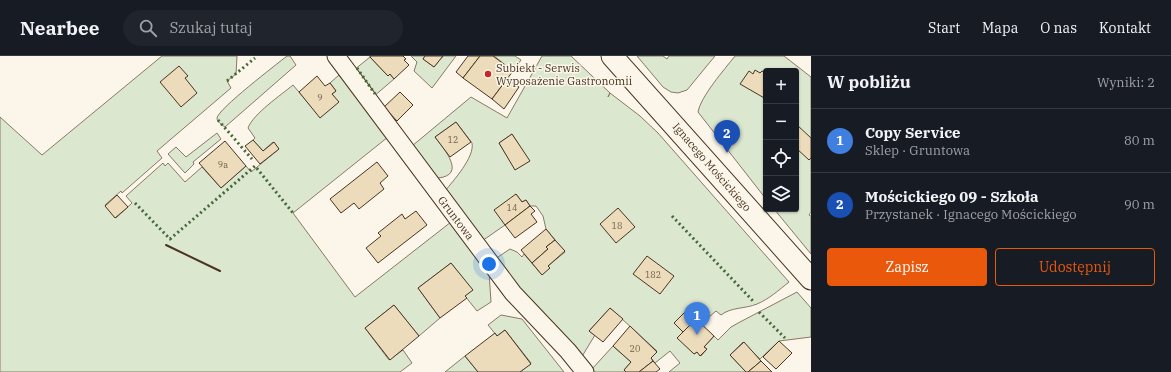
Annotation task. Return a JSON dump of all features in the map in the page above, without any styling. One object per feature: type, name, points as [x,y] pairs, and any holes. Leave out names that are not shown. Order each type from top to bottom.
[{"type":"street","name":"Gruntowa","points":[[336,56],[513,293],[568,351],[585,372]]},
{"type":"street","name":"Ignacego Mościckiego","points":[[612,56],[811,279]]},
{"type":"green space","points":[[162,56],[237,56],[236,74],[227,81],[231,88],[157,151],[162,158],[122,193],[121,191],[105,205],[116,218],[132,203],[126,196],[163,163],[165,166],[168,163],[185,182],[202,167],[221,188],[246,166],[251,172],[279,149],[273,142],[263,151],[253,140],[255,138],[248,128],[255,117],[293,85],[320,117],[338,102],[332,94],[336,91],[330,83],[339,75],[388,137],[293,213],[355,297],[451,222],[489,272],[491,302],[477,311],[465,296],[472,290],[451,263],[418,288],[440,318],[419,336],[394,305],[365,328],[389,360],[403,350],[412,363],[400,372],[0,372],[0,117],[42,155]]},
{"type":"green space","points":[[287,56],[290,56],[296,65],[225,127],[218,121],[217,118],[220,113],[227,106]]},
{"type":"green space","points":[[411,56],[425,56],[423,59],[434,67],[443,56],[456,56],[432,88],[414,71],[417,62]]},
{"type":"green space","points":[[494,56],[515,56],[521,60],[513,71]]},
{"type":"green space","points":[[542,56],[571,56],[610,93],[640,116],[658,133],[789,282],[761,302],[752,306],[734,309],[721,315],[716,311],[701,324],[687,310],[674,323],[683,332],[678,338],[694,354],[697,352],[701,356],[707,349],[704,347],[714,336],[718,340],[731,327],[797,292],[811,308],[811,337],[779,341],[760,359],[743,342],[730,355],[746,372],[669,372],[680,363],[670,351],[655,363],[651,358],[657,351],[610,308],[589,331],[595,335],[581,358],[510,282],[495,259],[510,249],[517,252],[522,257],[524,254],[542,275],[549,268],[548,266],[565,252],[546,229],[543,216],[536,206],[530,206],[526,200],[522,202],[516,194],[505,225],[482,241],[445,191],[467,162],[472,149],[472,143],[456,122],[435,137],[448,154],[452,167],[451,172],[447,176],[438,178],[412,146],[471,97],[507,118]],"holes":[[[512,134],[529,161],[515,169],[499,143]]]},
{"type":"green space","points":[[637,56],[663,56],[667,59],[669,56],[715,56],[687,90],[678,93],[671,92],[663,87]]},
{"type":"green space","points":[[735,56],[784,56],[811,77],[811,212],[809,215],[811,216],[811,254],[776,212],[799,212],[799,68],[763,68],[763,195],[698,112],[708,91]]},
{"type":"green space","points":[[370,57],[388,76],[390,74],[394,79],[373,97],[354,70]]},
{"type":"green space","points":[[217,133],[221,139],[193,162],[194,164],[185,173],[168,154],[176,147],[186,157]]},
{"type":"green space","points":[[501,315],[522,319],[564,372],[520,372],[531,363],[505,330],[497,336],[488,325]]},
{"type":"green space","points":[[613,346],[631,362],[624,370],[626,372],[594,372],[592,369]]},
{"type":"green space","points":[[465,356],[478,372],[445,372]]},
{"type":"building","points":[[370,56],[403,56],[406,59],[404,60],[409,65],[394,79],[390,74],[388,76]]},
{"type":"building","points":[[425,56],[443,56],[434,67],[423,59]]},
{"type":"building","points":[[468,56],[480,56],[463,78],[456,72]]},
{"type":"building","name":"Subiekt - Serwis Wyposażenie Gastronomii","points":[[480,56],[493,56],[513,71],[492,99],[463,78]]},
{"type":"building","points":[[179,66],[188,76],[185,78],[197,93],[181,107],[160,82]]},
{"type":"building","points":[[755,70],[760,73],[763,72],[763,97],[740,84],[749,71],[753,74]]},
{"type":"building","points":[[317,76],[325,86],[330,83],[336,91],[332,94],[339,102],[320,118],[299,92]]},
{"type":"building","points":[[507,79],[519,87],[504,109],[492,99]]},
{"type":"building","points":[[400,92],[413,105],[397,121],[384,107]]},
{"type":"building","points":[[456,122],[471,142],[450,157],[435,137]]},
{"type":"building","points":[[799,127],[811,138],[811,158],[809,160],[799,151]]},
{"type":"building","points":[[512,134],[530,161],[515,170],[499,143]]},
{"type":"building","points":[[253,140],[263,151],[274,142],[279,149],[260,164],[245,146]]},
{"type":"building","points":[[225,141],[246,166],[221,188],[199,163]]},
{"type":"building","points":[[377,162],[388,176],[380,183],[384,189],[359,209],[354,203],[341,213],[330,199]]},
{"type":"building","points":[[516,194],[522,202],[526,200],[530,206],[505,225],[494,210]]},
{"type":"building","points":[[117,195],[128,207],[115,218],[105,206]]},
{"type":"building","points":[[530,206],[535,211],[531,214],[537,222],[515,238],[505,225]]},
{"type":"building","points":[[618,208],[635,227],[616,243],[600,224]]},
{"type":"building","points":[[416,211],[427,225],[378,263],[366,248],[381,236],[378,233],[402,214],[405,219]]},
{"type":"building","points":[[546,229],[555,240],[546,247],[548,249],[532,263],[521,250]]},
{"type":"building","points":[[555,240],[565,251],[548,266],[550,268],[542,275],[532,263],[548,249],[546,247]]},
{"type":"building","points":[[647,256],[674,276],[660,294],[633,274]]},
{"type":"building","points":[[451,263],[473,290],[465,296],[467,298],[440,318],[418,288]]},
{"type":"building","points":[[394,305],[419,336],[390,360],[365,328]]},
{"type":"building","points":[[610,308],[623,319],[603,342],[589,331]]},
{"type":"building","points":[[687,310],[696,319],[683,332],[674,323]]},
{"type":"building","points":[[696,319],[714,336],[704,347],[707,349],[700,356],[697,352],[694,354],[677,338]]},
{"type":"building","points":[[630,326],[657,352],[651,358],[653,361],[639,372],[626,372],[624,370],[631,362],[613,346]]},
{"type":"building","points":[[505,330],[531,364],[520,372],[478,372],[465,356],[495,333],[497,336]]},
{"type":"building","points":[[779,341],[792,353],[776,369],[763,357]]},
{"type":"building","points":[[744,342],[761,361],[748,372],[746,372],[730,355]]},
{"type":"building","points":[[653,361],[660,369],[656,372],[639,372]]},
{"type":"building","points":[[761,361],[772,372],[748,372]]},
{"type":"hedge","points":[[227,81],[255,58]]},
{"type":"hedge","points":[[357,68],[375,94]]},
{"type":"hedge","points":[[218,120],[252,159]]},
{"type":"hedge","points":[[135,203],[170,239],[255,166],[293,213]]},
{"type":"hedge","points":[[672,216],[753,301]]},
{"type":"hedge","points":[[759,312],[785,338]]},
{"type":"wall","points":[[166,245],[220,271]]},
{"type":"place","name":"Subiekt - Serwis Wyposażenie Gastronomii","points":[[488,74]]},
{"type":"place","name":"Mościckiego 09 - Szkoła","points":[[727,153]]},
{"type":"place","name":"Copy Service","points":[[697,335]]}]
